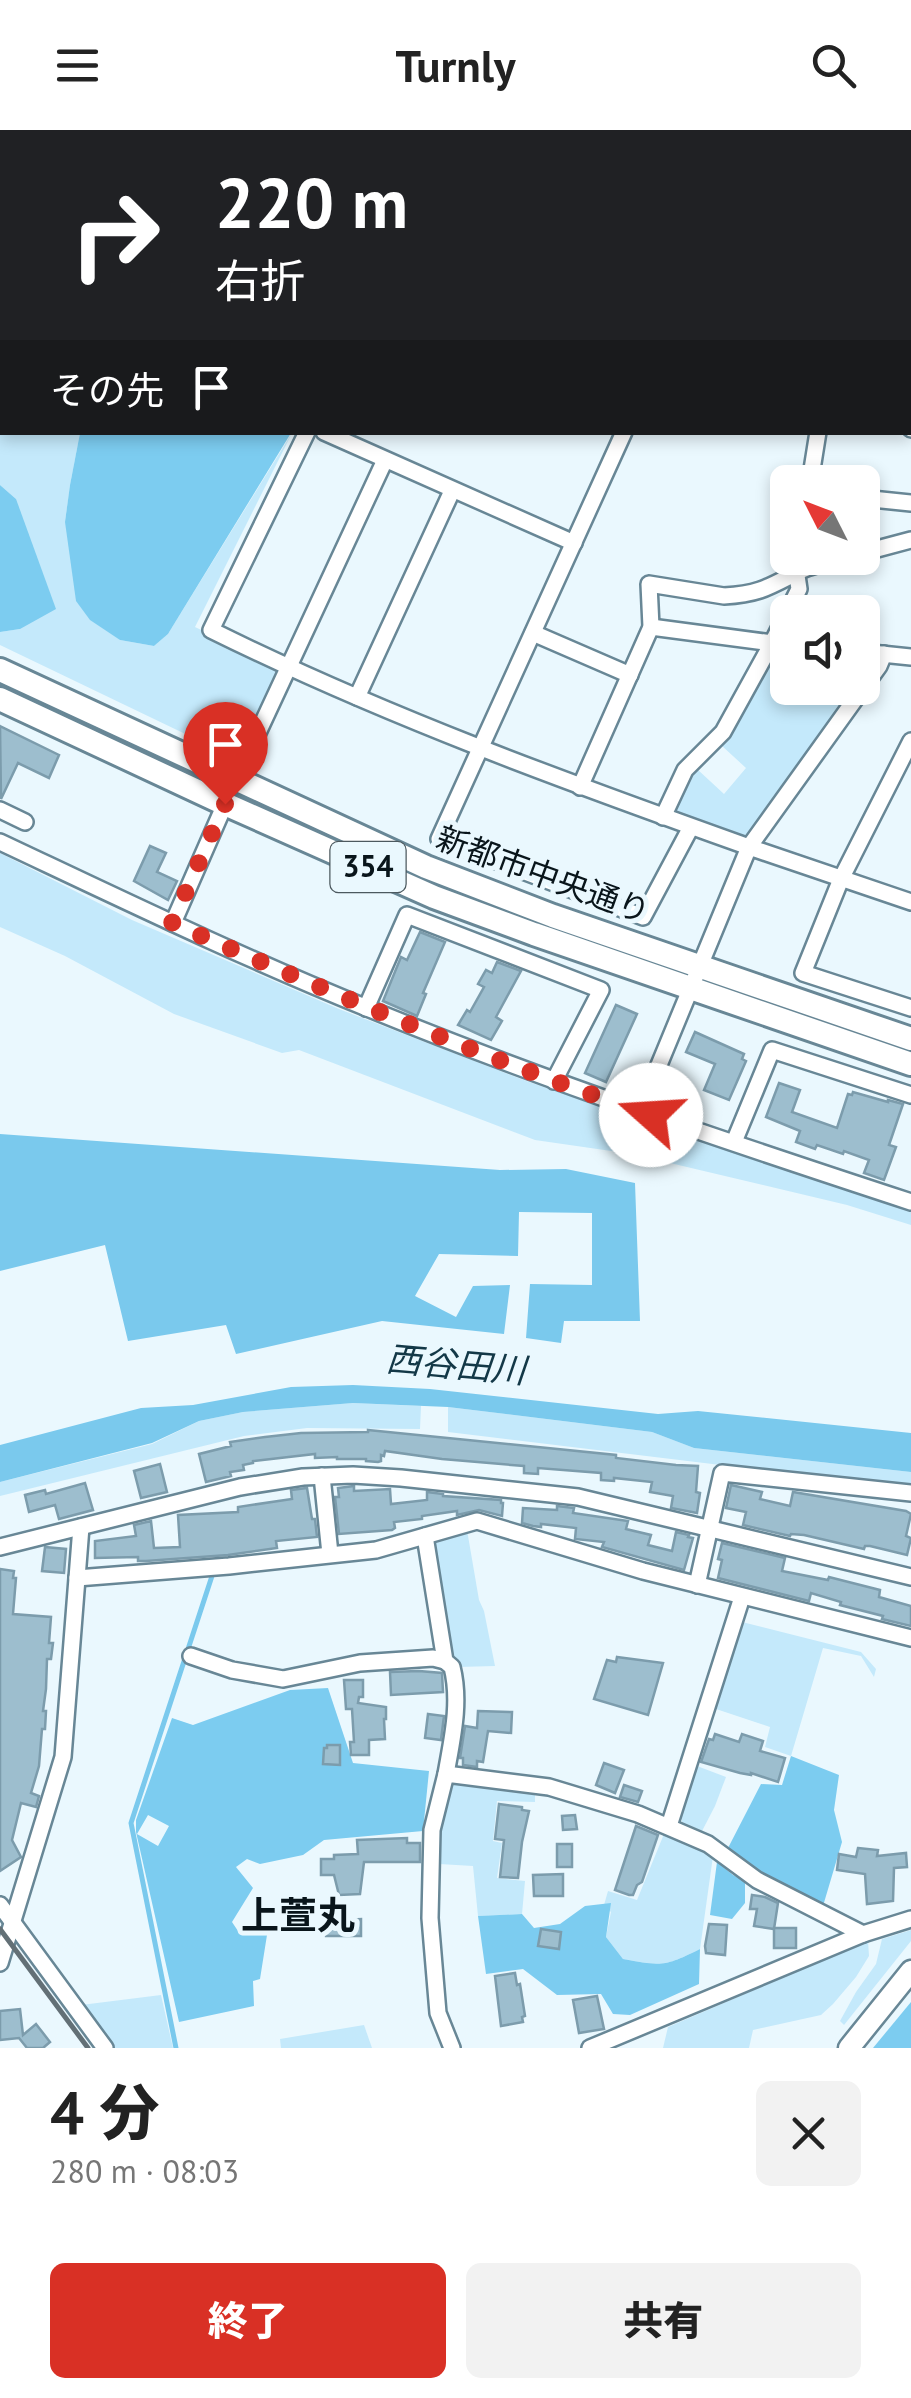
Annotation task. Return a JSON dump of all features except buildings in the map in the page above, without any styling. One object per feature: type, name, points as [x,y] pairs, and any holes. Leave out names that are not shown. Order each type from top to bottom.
[{"type":"highway","name":"新都市中央通り","points":[[0,670],[442,874],[911,1064]]},
{"type":"highway","name":"新都市中央通り","points":[[0,699],[434,897],[534,934],[911,1039]]},
{"type":"main road","points":[[849,2048],[911,1971]]},
{"type":"street","points":[[307,435],[212,630],[288,668],[482,749],[749,848],[911,902]]},
{"type":"street","points":[[331,435],[574,543]]},
{"type":"street","points":[[623,435],[439,840],[643,917],[691,827]]},
{"type":"street","points":[[813,465],[818,435]]},
{"type":"street","points":[[236,780],[385,460]]},
{"type":"street","points":[[357,697],[452,490]]},
{"type":"street","points":[[880,500],[911,503]]},
{"type":"street","points":[[880,548],[911,540]]},
{"type":"street","points":[[580,787],[651,627],[649,584],[724,596],[772,587],[786,575]]},
{"type":"street","points":[[651,627],[770,643]]},
{"type":"street","points":[[533,633],[630,675]]},
{"type":"street","points":[[880,654],[911,657]]},
{"type":"street","points":[[640,1111],[749,848],[884,654]]},
{"type":"street","points":[[663,817],[685,770],[723,732],[770,659]]},
{"type":"street","points":[[911,741],[841,880],[803,973],[911,1008]]},
{"type":"street","points":[[172,923],[225,804]]},
{"type":"street","points":[[0,810],[24,822]]},
{"type":"street","points":[[0,842],[366,1008],[640,1111],[911,1202]]},
{"type":"street","points":[[366,1008],[408,915],[601,990],[554,1080]]},
{"type":"street","points":[[734,1142],[772,1050],[911,1095]]},
{"type":"street","points":[[696,1585],[722,1473],[911,1494]]},
{"type":"street","points":[[322,1476],[330,1554]]},
{"type":"street","points":[[0,1547],[280,1480],[322,1476],[401,1478],[578,1497],[911,1577]]},
{"type":"street","points":[[77,1578],[376,1550],[476,1521],[696,1585],[911,1638]]},
{"type":"street","points":[[0,1963],[63,1756],[81,1527]]},
{"type":"street","points":[[425,1536],[445,1662]]},
{"type":"street","points":[[669,1826],[742,1596]]},
{"type":"street","points":[[191,1656],[232,1670],[283,1679],[360,1663],[433,1658],[452,1667],[456,1706],[446,1774],[432,1830],[430,1918],[438,2013],[452,2048]]},
{"type":"street","points":[[446,1774],[549,1787],[638,1814],[708,1844],[757,1880],[863,1934]]},
{"type":"street","points":[[0,1905],[105,2048]]},
{"type":"street","points":[[590,2048],[863,1934],[911,1919]]},
{"type":"shaded area","points":[[0,435],[80,435],[65,522],[120,640],[154,646],[168,634],[291,435],[195,627],[275,665],[277,671],[241,754],[229,755],[0,645],[0,632],[20,629],[16,499],[0,485]]},
{"type":"shaded area","points":[[80,435],[290,435],[168,634],[154,646],[120,640],[90,620],[76,601],[65,522]]},
{"type":"shaded area","points":[[0,485],[16,499],[56,609],[20,629],[0,632]]},
{"type":"shaded area","points":[[770,660],[770,705],[843,705],[749,836],[742,837],[677,814],[675,808],[697,769],[724,794],[746,768],[721,745]]},
{"type":"shaded area","points":[[0,853],[132,920],[339,1009],[529,1082],[911,1210],[911,1225],[847,1205],[632,1154],[535,1140],[299,1050],[282,1053],[174,1014],[65,956],[0,927]]},
{"type":"shaded area","points":[[0,1134],[500,1170],[566,1169],[635,1183],[640,1321],[564,1321],[561,1343],[526,1338],[530,1284],[592,1285],[592,1213],[519,1212],[518,1256],[439,1254],[415,1296],[456,1317],[473,1286],[510,1285],[504,1334],[382,1321],[236,1354],[226,1325],[128,1341],[105,1245],[0,1271]]},
{"type":"shaded area","points":[[291,1387],[430,1389],[658,1414],[698,1411],[911,1433],[911,1472],[694,1448],[652,1432],[448,1407],[353,1403],[243,1412],[199,1421],[152,1443],[0,1482],[0,1445],[141,1408],[193,1405]]},
{"type":"shaded area","points":[[353,1403],[421,1406],[420,1429],[307,1428],[244,1436],[0,1496],[0,1482],[152,1444],[199,1421],[243,1412]]},
{"type":"shaded area","points":[[448,1407],[652,1432],[694,1448],[911,1472],[911,1488],[448,1432]]},
{"type":"shaded area","points":[[467,1530],[495,1666],[458,1667],[452,1655],[431,1543],[433,1539]]},
{"type":"shaded area","points":[[742,1622],[861,1652],[876,1669],[874,1677],[861,1656],[823,1648],[791,1756],[765,1747],[770,1727],[713,1708]]},
{"type":"shaded area","points":[[328,1688],[353,1763],[429,1771],[423,1831],[324,1840],[303,1855],[260,1864],[247,1859],[236,1867],[253,1888],[232,1922],[238,1931],[267,1935],[260,1979],[253,1981],[254,2006],[179,2022],[136,1832],[136,1820],[172,1718],[193,1725],[290,1690]],"holes":[[[148,1815],[169,1826],[158,1846],[137,1834]]]},
{"type":"shaded area","points":[[791,1756],[839,1775],[834,1810],[842,1842],[823,1906],[760,1873],[728,1848],[761,1784],[782,1785]]},
{"type":"shaded area","points":[[697,1766],[726,1777],[702,1831],[682,1822],[681,1816]]},
{"type":"shaded area","points":[[458,1780],[535,1790],[535,1802],[497,1801],[493,1841],[502,1843],[497,1878],[525,1881],[522,1914],[478,1916],[473,1866],[439,1864],[438,1827],[451,1783]]},
{"type":"shaded area","points":[[664,1834],[713,1856],[700,1949],[663,1963],[623,1959],[606,1937],[611,1912],[604,1905],[608,1891],[637,1900]]},
{"type":"shaded area","points":[[717,1862],[745,1881],[745,1903],[732,1919],[710,1915]]},
{"type":"shaded area","points":[[611,1903],[606,1937],[623,1959],[663,1963],[700,1949],[699,1984],[630,2015],[613,2014],[601,1994],[557,1995],[523,1969],[486,1974],[478,1916],[522,1914],[534,1928],[560,1924],[585,1906]]},
{"type":"shaded area","points":[[911,1930],[911,1941],[844,2025],[840,2021],[876,1964],[882,1939]]},
{"type":"shaded area","points":[[868,1941],[869,1956],[856,1977],[821,2015],[753,2030],[749,2048],[663,2048],[668,2027]]},
{"type":"shaded area","points":[[161,1995],[173,2048],[113,2048],[81,2005]]},
{"type":"shaded area","points":[[911,2002],[911,2048],[873,2048]]},
{"type":"shaded area","points":[[364,2025],[372,2048],[281,2048],[280,2039]]},
{"type":"waterway","points":[[176,2048],[131,1823],[212,1576]]},
{"type":"railway","points":[[0,1929],[88,2048]]},
{"type":"district","name":"上萱丸","points":[[298,1916]]},
{"type":"route","points":[[225,804],[172,923],[366,1008],[651,1115]]},
{"type":"water label","name":"西谷田川","points":[[456,1365]]}]
